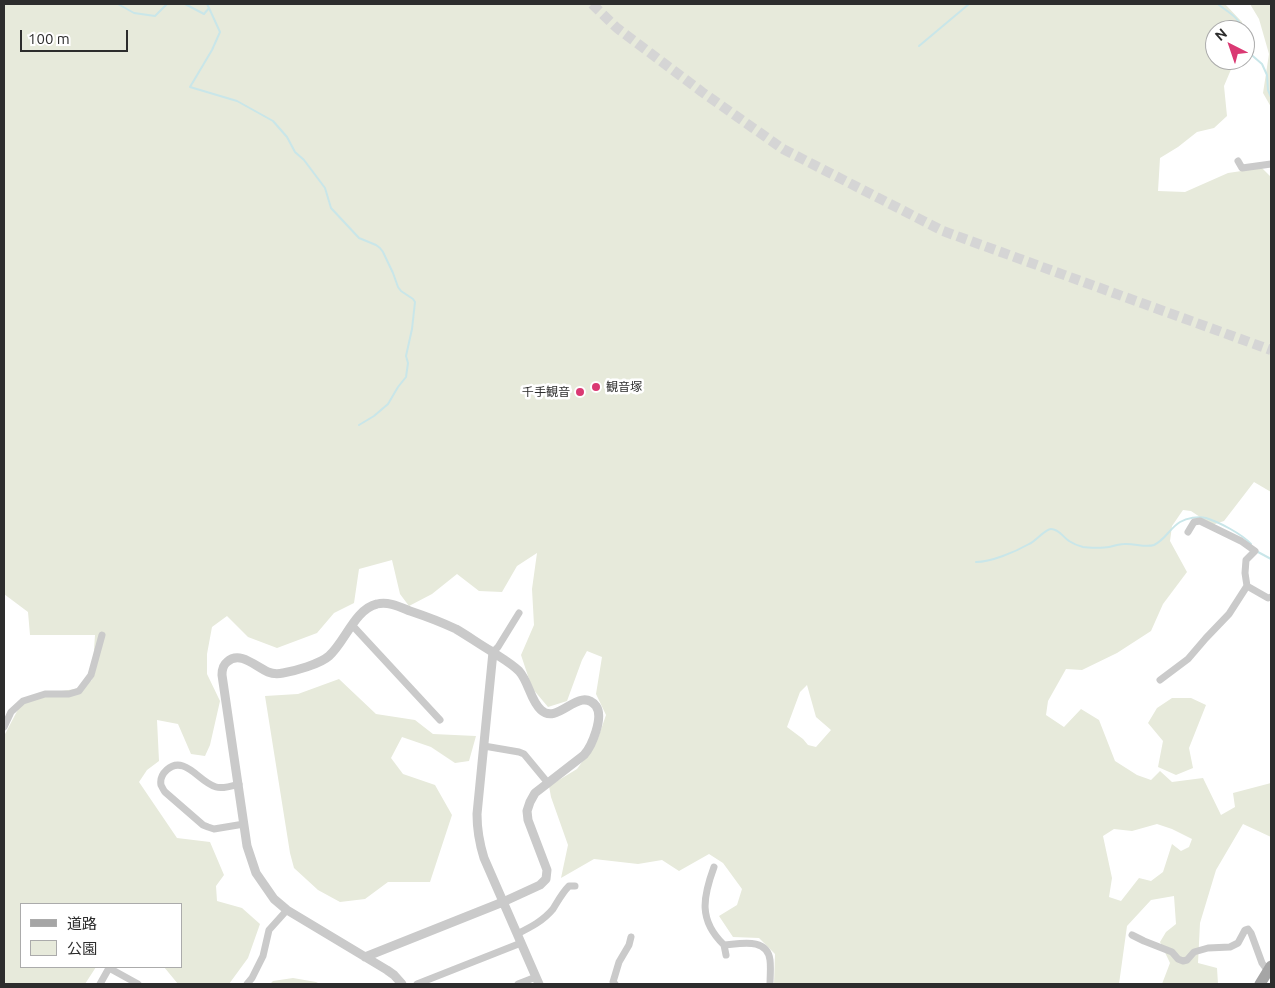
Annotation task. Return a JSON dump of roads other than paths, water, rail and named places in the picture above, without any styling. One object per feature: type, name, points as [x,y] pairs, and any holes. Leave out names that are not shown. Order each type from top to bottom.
[{"type":"main road","points":[[1260,984],[1270,971]]},
{"type":"street","points":[[1238,161],[1242,168],[1271,164]]},
{"type":"street","points":[[1188,532],[1194,522],[1200,521],[1241,541],[1255,551],[1246,560],[1245,573],[1248,586],[1268,598],[1271,597]]},
{"type":"street","points":[[1160,680],[1188,659],[1229,614],[1248,586]]},
{"type":"street","points":[[365,957],[503,902],[540,885],[546,879],[547,870],[528,820],[530,802],[535,793],[579,761],[590,748],[599,714],[593,703],[585,700],[577,701],[554,714],[542,711],[536,704],[518,670],[493,652],[440,622],[390,604],[378,603],[361,613],[333,652],[320,662],[276,674],[238,657],[231,658],[226,663],[222,669],[222,675],[247,846],[256,873],[274,899],[287,910],[394,975],[402,984]]},
{"type":"street","points":[[518,984],[537,981],[484,858],[478,841],[477,814],[493,652],[520,613]]},
{"type":"street","points":[[352,625],[440,720]]},
{"type":"street","points":[[4,727],[11,712],[23,701],[44,694],[79,692],[91,675],[102,635]]},
{"type":"street","points":[[484,746],[524,754],[548,782]]},
{"type":"street","points":[[239,784],[214,786],[184,766],[176,765],[170,767],[161,778],[161,786],[165,792],[208,828],[244,824]]},
{"type":"street","points":[[714,867],[704,903],[711,929],[724,945],[726,955]]},
{"type":"street","points":[[417,984],[519,938],[541,921],[569,886],[575,886]]},
{"type":"street","points":[[247,984],[263,956],[269,930],[287,910]]},
{"type":"street","points":[[1132,935],[1144,942],[1172,952],[1178,959],[1183,961],[1187,960],[1194,952],[1208,948],[1230,947],[1238,943],[1248,929],[1262,963],[1270,971]]},
{"type":"street","points":[[615,984],[613,982],[631,937]]},
{"type":"street","points":[[724,945],[752,943],[760,945],[766,950],[770,960],[770,984]]},
{"type":"street","points":[[100,984],[109,968],[138,984]]},
{"type":"waterway","points":[[118,4],[134,13],[155,16],[167,4]]},
{"type":"waterway","points":[[185,4],[204,14],[209,8],[207,4]]},
{"type":"waterway","points":[[919,46],[969,4]]},
{"type":"waterway","points":[[1218,4],[1238,20]]},
{"type":"waterway","points":[[209,8],[220,32],[212,50],[190,87],[237,101],[273,121],[287,137],[295,152],[304,160],[325,188],[331,208],[359,238],[380,248],[398,287],[415,302],[406,356],[408,363],[406,377],[388,404],[374,416],[359,425]]},
{"type":"waterway","points":[[1255,58],[1262,64],[1267,75],[1268,90],[1271,97]]},
{"type":"waterway","points":[[976,562],[996,558],[1017,550],[1051,529],[1059,532],[1070,542],[1083,547],[1104,548],[1120,544],[1151,546],[1161,540],[1180,522],[1196,517],[1206,518],[1224,525],[1251,544]]},
{"type":"waterway","points":[[1258,552],[1271,559]]},
{"type":"tunnel","points":[[592,4],[617,28],[702,92],[783,149],[943,231],[1271,350]]},
{"type":"place","name":"観音塚","points":[[596,387]]},
{"type":"place","name":"千手観音","points":[[580,392]]}]
